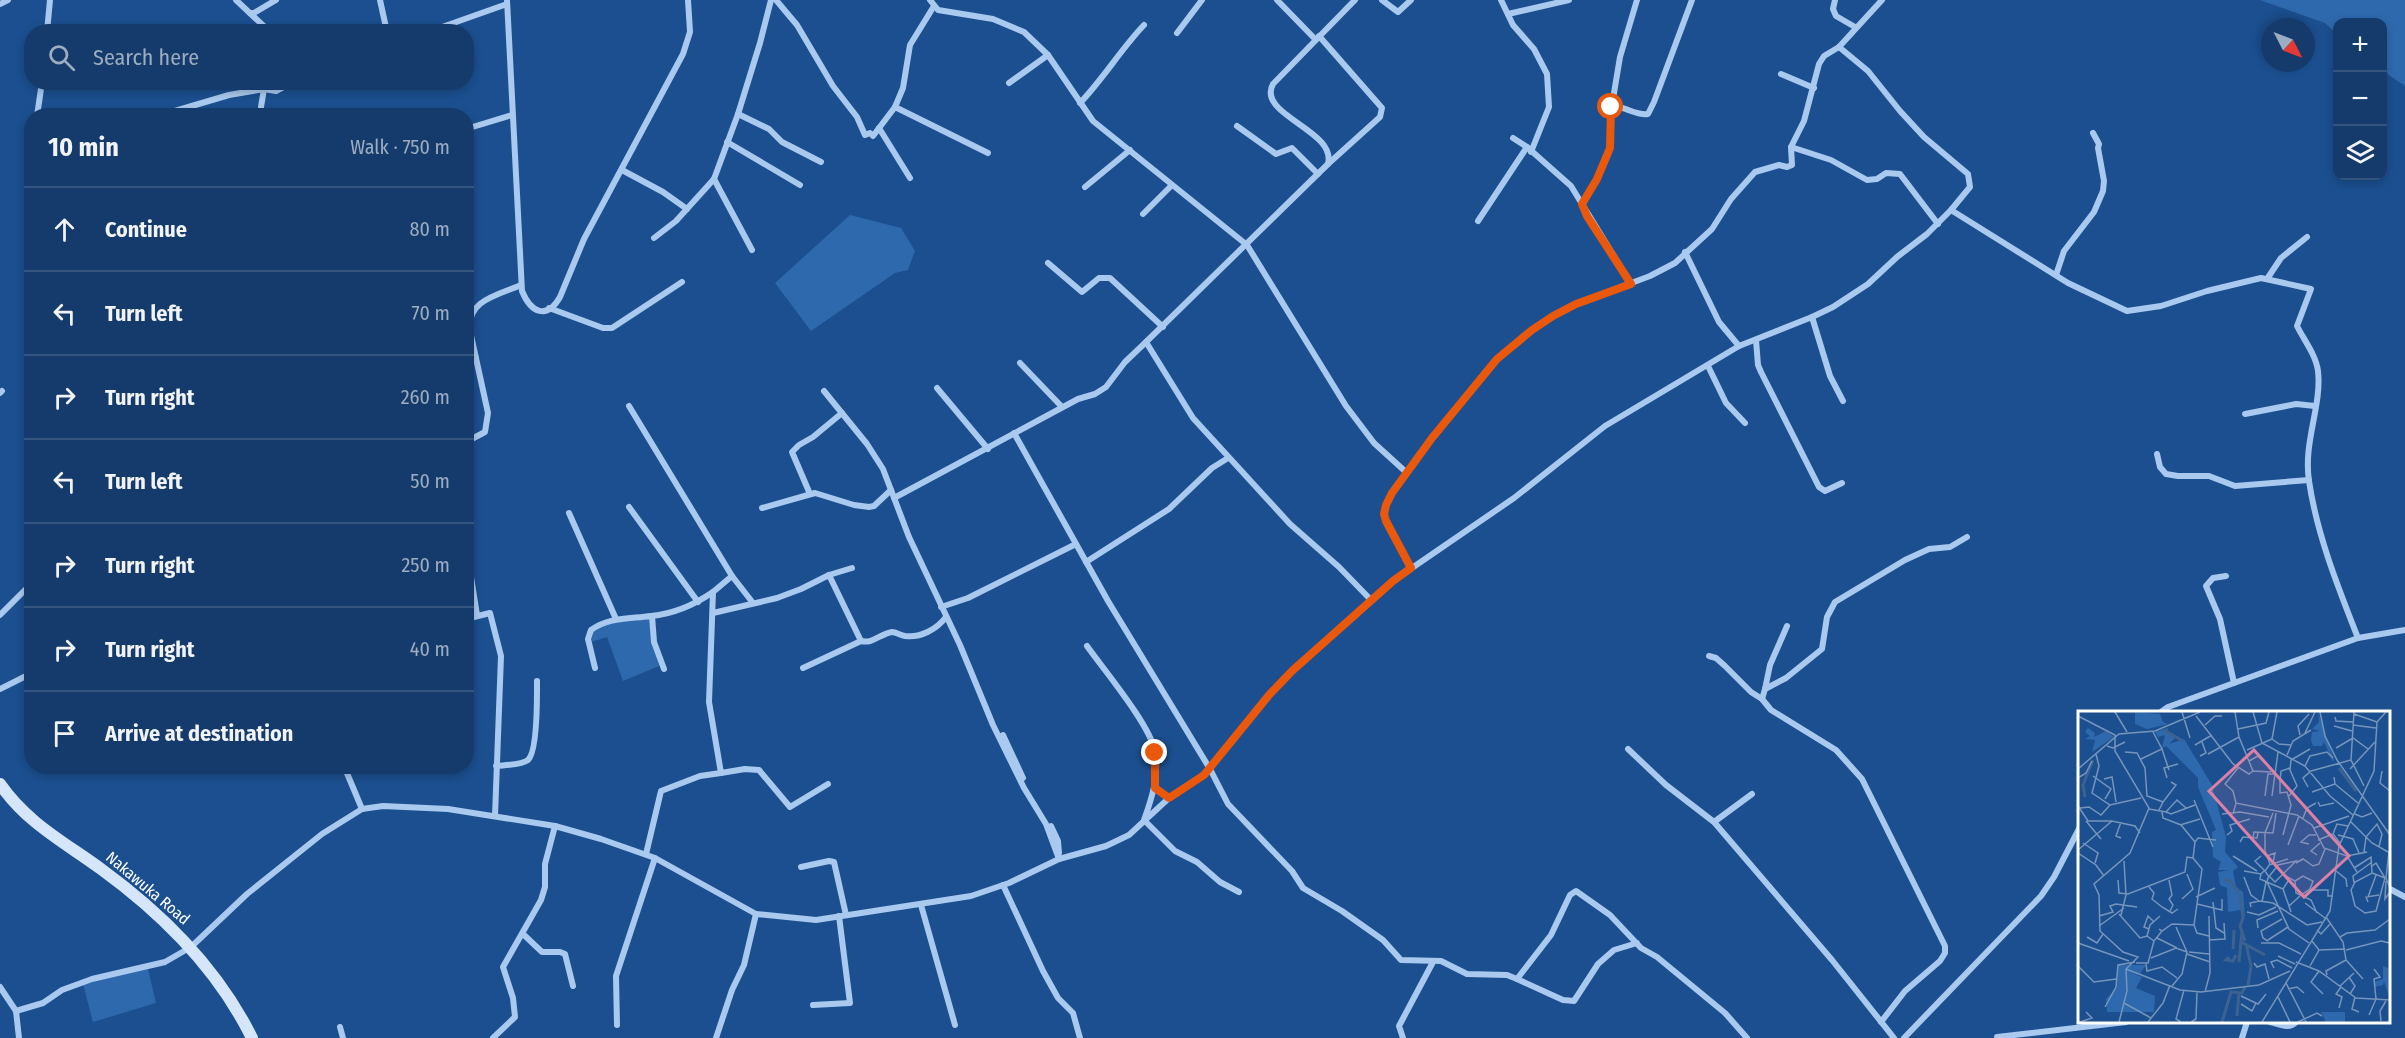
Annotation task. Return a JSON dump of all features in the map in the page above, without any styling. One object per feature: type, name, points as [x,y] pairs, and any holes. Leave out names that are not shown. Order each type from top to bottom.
[{"type":"main road","name":"Nakawuka Road","points":[[0,784],[24,813],[62,844],[132,893],[192,947],[241,1016],[252,1038]]},
{"type":"street","points":[[0,4],[8,0]]},
{"type":"street","points":[[48,24],[50,0]]},
{"type":"street","points":[[236,0],[262,24]]},
{"type":"street","points":[[250,13],[276,0]]},
{"type":"street","points":[[380,0],[385,24]]},
{"type":"street","points":[[449,24],[507,2],[521,285],[524,297],[533,309],[544,312],[555,305],[560,297],[584,239],[683,54],[690,32],[688,0]]},
{"type":"street","points":[[654,238],[687,209],[714,179],[738,114],[771,0]]},
{"type":"street","points":[[776,0],[797,25],[832,87],[857,117],[865,135],[870,133],[873,136],[895,107],[903,88],[910,45],[932,3],[947,12],[1005,23],[1024,32],[1048,55],[1093,121],[1247,245],[1346,406],[1374,443],[1407,473]]},
{"type":"street","points":[[1178,33],[1202,0]]},
{"type":"street","points":[[894,498],[1078,399],[1095,394],[1106,387],[1125,362],[1328,164],[1380,117],[1382,108],[1317,38],[1277,0]]},
{"type":"street","points":[[1328,164],[1329,153],[1321,141],[1278,108],[1270,92],[1274,84],[1355,0]]},
{"type":"street","points":[[1382,0],[1398,12],[1411,0]]},
{"type":"street","points":[[1478,221],[1529,149],[1549,107],[1547,74],[1542,62],[1513,25],[1501,0]]},
{"type":"street","points":[[1508,14],[1569,0]]},
{"type":"street","points":[[1582,204],[1597,179],[1610,148],[1610,110],[1620,57],[1637,0]]},
{"type":"street","points":[[1612,105],[1640,115],[1648,114],[1692,0]]},
{"type":"street","points":[[1836,0],[1833,9],[1836,16],[1855,27]]},
{"type":"street","points":[[1411,568],[1384,514],[1392,493],[1497,359],[1517,342],[1561,312],[1631,284],[1675,263],[1712,229],[1731,199],[1755,172],[1779,165],[1787,167],[1792,165],[1791,147],[1804,121],[1824,56],[1839,47],[1882,0]]},
{"type":"street","points":[[1080,103],[1103,77],[1122,48],[1144,24]]},
{"type":"street","points":[[16,1011],[43,1003],[62,990],[92,979],[165,962],[192,947],[247,894],[285,862],[322,834],[362,809],[397,806],[448,809],[555,826],[646,854],[756,914],[816,920],[971,896],[1003,885],[1059,860],[1106,846],[1129,836],[1169,798],[1204,775],[1248,720],[1292,671],[1371,600],[1411,568],[1514,498],[1605,426],[1739,346],[1833,307],[1868,284],[1952,210],[1970,187],[1968,174],[1924,137],[1899,111],[1868,71],[1839,47]]},
{"type":"street","points":[[1009,83],[1048,55]]},
{"type":"street","points":[[1781,74],[1814,88]]},
{"type":"street","points":[[38,108],[41,90]]},
{"type":"street","points":[[185,108],[229,95],[258,90]]},
{"type":"street","points":[[261,108],[264,90]]},
{"type":"street","points":[[895,107],[988,153]]},
{"type":"street","points":[[738,114],[769,129],[782,142],[820,162]]},
{"type":"street","points":[[474,127],[512,115]]},
{"type":"street","points":[[1237,126],[1276,154],[1292,148],[1318,174]]},
{"type":"street","points":[[879,128],[910,178]]},
{"type":"street","points":[[2056,275],[2064,251],[2094,212],[2103,191],[2099,144],[2093,133]]},
{"type":"street","points":[[1513,138],[1563,178],[1582,204],[1587,216],[1631,284]]},
{"type":"street","points":[[728,142],[800,185]]},
{"type":"street","points":[[1791,147],[1831,160],[1867,180],[1877,179],[1886,173],[1900,174],[1938,224]]},
{"type":"street","points":[[1085,187],[1130,150]]},
{"type":"street","points":[[622,170],[663,192],[687,209]]},
{"type":"street","points":[[714,179],[752,250]]},
{"type":"street","points":[[1143,214],[1171,186]]},
{"type":"street","points":[[1952,210],[2056,275],[2127,311],[2161,306],[2241,282],[2267,279],[2311,289],[2297,326],[2313,355],[2318,371],[2307,457],[2309,480],[2326,550],[2358,638]]},
{"type":"street","points":[[2267,279],[2281,258],[2307,237]]},
{"type":"street","points":[[1685,252],[1719,321],[1739,346]]},
{"type":"street","points":[[1048,263],[1082,292],[1099,278],[1110,278],[1163,327]]},
{"type":"street","points":[[548,308],[603,328],[612,328],[682,282]]},
{"type":"street","points":[[474,307],[521,285]]},
{"type":"street","points":[[1812,317],[1830,376],[1843,401]]},
{"type":"street","points":[[1756,340],[1758,365],[1819,487],[1825,491],[1842,483]]},
{"type":"street","points":[[1146,342],[1192,418],[1290,524],[1339,567],[1371,600]]},
{"type":"street","points":[[474,348],[488,413],[485,432],[474,438]]},
{"type":"street","points":[[1020,363],[1062,408]]},
{"type":"street","points":[[1708,366],[1726,403],[1745,423]]},
{"type":"street","points":[[937,388],[988,449]]},
{"type":"street","points":[[824,391],[878,460],[909,537],[1007,755],[1046,824],[1059,860]]},
{"type":"street","points":[[2245,414],[2301,404],[2315,406]]},
{"type":"street","points":[[629,406],[732,576],[753,603]]},
{"type":"street","points":[[810,494],[792,452],[842,413]]},
{"type":"street","points":[[1014,433],[1086,562],[1210,769],[1228,804],[1292,871],[1303,888],[1342,911],[1383,940],[1401,960],[1441,961],[1471,975],[1500,975],[1517,979],[1563,1000],[1574,1001],[1598,964],[1614,950],[1637,944]]},
{"type":"street","points":[[2157,454],[2160,467],[2166,474],[2209,476],[2235,486],[2309,480]]},
{"type":"street","points":[[1086,562],[1169,508],[1212,468],[1228,458]]},
{"type":"street","points":[[762,508],[815,493],[854,505],[869,507],[874,506],[891,490]]},
{"type":"street","points":[[629,507],[698,602]]},
{"type":"street","points":[[569,513],[616,619]]},
{"type":"street","points":[[1765,689],[1786,678],[1822,649],[1827,617],[1835,602],[1905,560],[1929,549],[1950,547],[1966,537]]},
{"type":"street","points":[[941,607],[969,598],[1076,544]]},
{"type":"street","points":[[713,613],[777,598],[829,575],[852,568]]},
{"type":"street","points":[[829,575],[861,641]]},
{"type":"street","points":[[595,668],[588,639],[595,627],[616,619],[674,612],[698,602],[732,576]]},
{"type":"street","points":[[2226,576],[2213,578],[2206,586],[2220,619],[2234,683]]},
{"type":"street","points":[[0,615],[24,591]]},
{"type":"street","points":[[713,592],[708,702],[721,773]]},
{"type":"street","points":[[474,596],[477,615]]},
{"type":"street","points":[[474,616],[490,613],[501,656],[495,816]]},
{"type":"street","points":[[652,616],[654,642],[664,669]]},
{"type":"street","points":[[803,668],[861,641],[867,643],[894,632],[910,636],[924,633],[939,627],[946,617]]},
{"type":"street","points":[[1762,699],[1770,665],[1787,626]]},
{"type":"street","points":[[2162,711],[2358,638],[2405,630]]},
{"type":"street","points":[[1087,646],[1144,726],[1152,742],[1155,753],[1155,788],[1144,820]]},
{"type":"street","points":[[1709,656],[1716,658],[1751,692],[1762,699],[1771,710],[1836,750],[1862,779],[1945,946],[1945,953],[1940,962],[1905,991],[1881,1022]]},
{"type":"street","points":[[0,689],[24,677]]},
{"type":"street","points":[[496,766],[526,761],[531,756],[537,723],[537,681]]},
{"type":"street","points":[[1004,735],[1024,780],[1058,840],[1059,860]]},
{"type":"street","points":[[1628,749],[1666,785],[1714,822],[1832,960],[1894,1038]]},
{"type":"street","points":[[646,854],[661,791],[700,776],[745,769],[759,770],[790,807],[828,784]]},
{"type":"street","points":[[347,774],[362,809]]},
{"type":"street","points":[[1155,788],[1169,798]]},
{"type":"street","points":[[1714,822],[1752,795]]},
{"type":"street","points":[[1144,820],[1175,851],[1197,862],[1220,882],[1239,892]]},
{"type":"street","points":[[493,1038],[515,1017],[513,998],[503,967],[541,900],[545,887],[545,864],[555,826]]},
{"type":"street","points":[[1904,1038],[2041,896],[2054,878],[2078,829]]},
{"type":"street","points":[[617,1025],[616,976],[655,858]]},
{"type":"street","points":[[801,867],[834,862],[842,915],[850,1003],[813,1005]]},
{"type":"street","points":[[1003,885],[1043,971],[1058,998],[1073,1013],[1080,1038]]},
{"type":"street","points":[[2390,889],[2405,897]]},
{"type":"street","points":[[1517,979],[1551,934],[1574,891],[1587,897],[1610,915],[1637,944],[1711,1001],[1733,1021],[1747,1038]]},
{"type":"street","points":[[921,904],[955,1025]]},
{"type":"street","points":[[716,1038],[732,990],[744,964],[756,914]]},
{"type":"street","points":[[523,934],[542,952],[564,954],[573,986]]},
{"type":"street","points":[[1403,1038],[1399,1026],[1433,962]]},
{"type":"street","points":[[0,987],[16,1011],[19,1038]]},
{"type":"street","points":[[1997,1037],[2117,1023]]},
{"type":"street","points":[[2242,1038],[2247,1023]]},
{"type":"street","points":[[2274,1023],[2284,1026],[2294,1023]]},
{"type":"street","points":[[340,1027],[344,1038]]},
{"type":"shaded area","points":[[2260,0],[2405,0],[2405,86],[2387,74],[2387,18],[2333,18],[2333,30],[2325,23]]},
{"type":"shaded area","points":[[850,215],[901,228],[915,251],[908,270],[895,273],[811,331],[775,283]]},
{"type":"shaded area","points":[[650,619],[659,666],[623,681],[607,637],[591,642],[593,632],[615,621]]},
{"type":"shaded area","points":[[148,969],[156,1003],[93,1022],[83,984]]},
{"type":"route","points":[[1155,753],[1155,788],[1169,798],[1204,775],[1269,695],[1292,671],[1393,581],[1411,568],[1386,521],[1384,514],[1386,505],[1392,493],[1432,438],[1497,359],[1553,316],[1576,304],[1631,284],[1587,216],[1582,204],[1597,179],[1610,148],[1611,107]]}]
